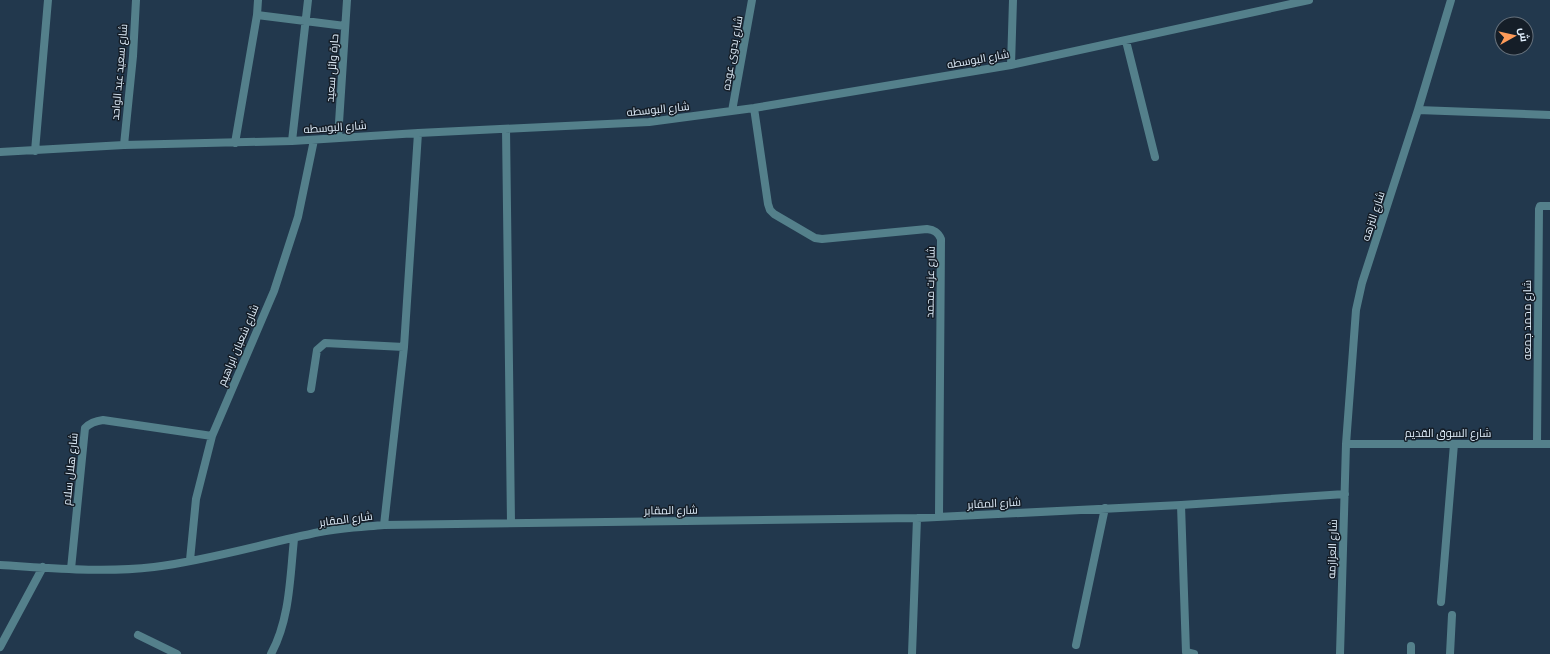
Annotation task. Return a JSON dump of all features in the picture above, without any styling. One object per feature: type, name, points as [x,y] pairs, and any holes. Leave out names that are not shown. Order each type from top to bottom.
[{"type":"street","points":[[35,151],[48,0]]},
{"type":"street","name":"شارع سعيد عبد الواحد","points":[[124,145],[136,0]]},
{"type":"street","points":[[235,143],[257,15],[258,0]]},
{"type":"street","points":[[292,141],[308,0]]},
{"type":"street","name":"حارة وائل سعيد","points":[[338,138],[347,0]]},
{"type":"street","name":"شارع بدوى عوده","points":[[732,111],[752,0]]},
{"type":"street","points":[[1011,64],[1013,0]]},
{"type":"street","name":"شارع البوسطه","points":[[0,152],[124,145],[314,140],[418,133],[649,122],[754,108],[1011,64],[1126,41],[1309,0]]},
{"type":"street","name":"شارع النزهه","points":[[1346,444],[1356,310],[1362,284],[1418,110],[1451,0]]},
{"type":"street","points":[[257,15],[345,26]]},
{"type":"street","points":[[1126,41],[1155,157]]},
{"type":"street","name":"شارع عزت محمد","points":[[754,108],[768,204],[770,210],[774,214],[815,238],[822,239],[927,229],[933,230],[939,234],[941,239],[939,516]]},
{"type":"street","points":[[1418,110],[1550,115]]},
{"type":"street","points":[[506,129],[511,523]]},
{"type":"street","points":[[384,525],[404,347],[418,133]]},
{"type":"street","name":"شارع شعبان ابراهيم","points":[[190,560],[196,499],[212,436],[274,291],[298,216],[314,140]]},
{"type":"street","name":"شارع محمد جمعه","points":[[1537,444],[1539,209],[1540,206],[1550,206]]},
{"type":"street","points":[[311,389],[317,350],[325,342],[404,347]]},
{"type":"street","name":"شارع هلال سلام","points":[[71,569],[85,428],[88,425],[103,420],[212,436]]},
{"type":"street","name":"شارع السوق القديم","points":[[1346,444],[1550,444]]},
{"type":"street","name":"شارع العزازمه","points":[[1340,654],[1346,444]]},
{"type":"street","points":[[1441,602],[1454,444]]},
{"type":"street","name":"شارع المقابر","points":[[0,565],[71,569],[154,567],[327,531],[384,525],[917,518],[1181,505],[1345,494]]},
{"type":"street","points":[[1181,505],[1186,652],[1194,654]]},
{"type":"street","points":[[1076,645],[1105,508]]},
{"type":"street","points":[[912,654],[917,518]]},
{"type":"street","points":[[271,654],[282,626],[288,599],[294,539]]},
{"type":"street","points":[[0,647],[43,567]]},
{"type":"street","points":[[1450,654],[1452,614]]},
{"type":"street","points":[[138,635],[177,654]]}]
